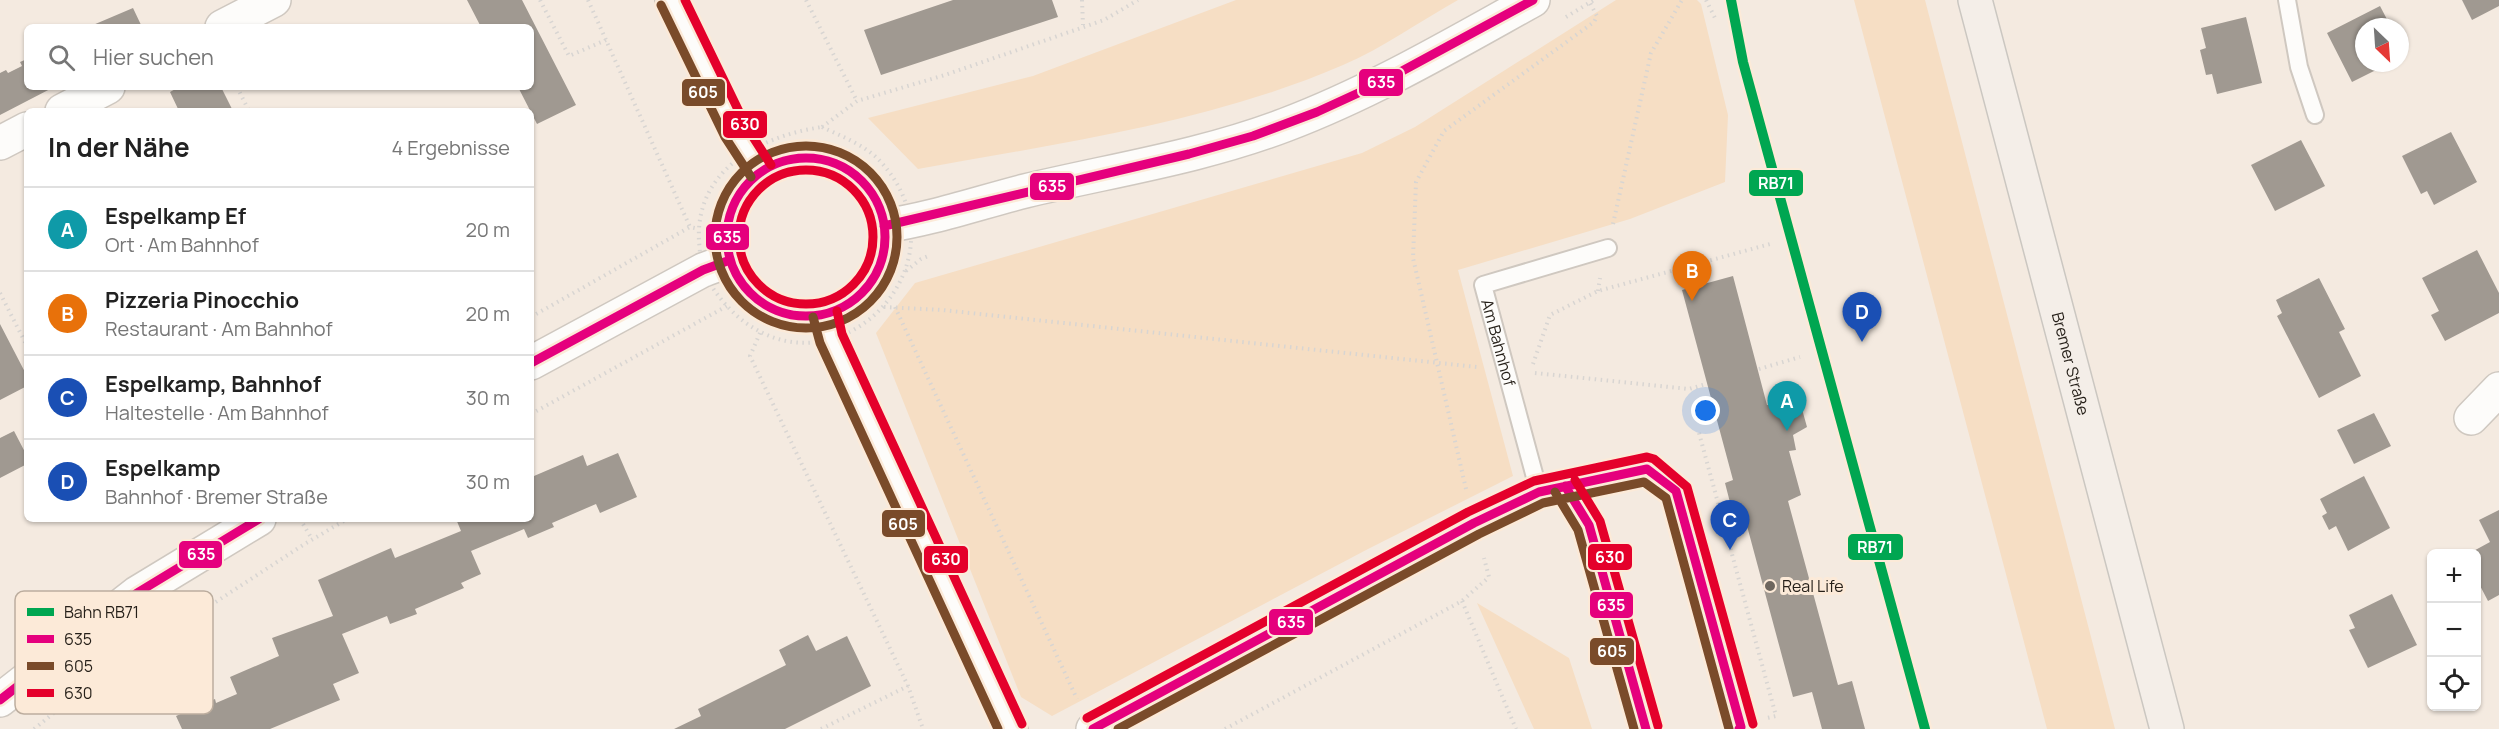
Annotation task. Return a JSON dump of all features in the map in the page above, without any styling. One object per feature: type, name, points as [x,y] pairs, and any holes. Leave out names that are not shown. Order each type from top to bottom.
[{"type":"main road","name":"Bremer Straße","points":[[1975,0],[2167,729]]},
{"type":"street","points":[[228,24],[274,0]]},
{"type":"street","points":[[672,0],[736,132],[755,161]]},
{"type":"street","points":[[828,326],[872,281],[898,224],[1026,191],[1189,156],[1286,124],[1413,67],[1533,0]]},
{"type":"street","points":[[68,108],[102,90]]},
{"type":"street","points":[[0,143],[24,131]]},
{"type":"street","points":[[755,161],[812,157],[838,164],[860,179],[898,224]]},
{"type":"street","points":[[534,361],[716,265],[726,236],[731,211],[755,161]]},
{"type":"street","points":[[716,265],[767,306],[828,326],[1011,729]]},
{"type":"street","points":[[2471,418],[2499,389]]},
{"type":"street","points":[[1086,716],[1474,522],[1552,489]]},
{"type":"street","points":[[140,591],[254,522]]},
{"type":"street","points":[[0,700],[15,688]]},
{"type":"lane","points":[[2287,0],[2299,67],[2315,115]]},
{"type":"lane","name":"Am Bahnhof","points":[[1608,248],[1483,285],[1508,371],[1552,489],[1589,525],[1647,729]]},
{"type":"lane","points":[[1552,489],[1647,469],[1676,491],[1741,728]]},
{"type":"path","points":[[540,0],[569,56],[606,40]]},
{"type":"path","points":[[588,0],[690,227]]},
{"type":"path","points":[[806,0],[857,101]]},
{"type":"path","points":[[1082,0],[1083,25]]},
{"type":"path","points":[[822,127],[855,142],[879,160],[896,184],[898,224],[906,270],[898,289],[884,307],[854,330],[828,326],[816,342],[792,343],[760,333],[727,306],[716,265],[699,229],[701,207],[707,192],[735,160],[755,161],[778,137],[822,127],[857,101],[945,75],[1083,25],[1104,20],[1138,0]]},
{"type":"path","points":[[1225,729],[1462,601],[1489,577],[1474,522],[1413,258],[1416,182],[1444,131],[1594,22],[1597,16],[1590,3],[1594,0]]},
{"type":"path","points":[[1608,248],[1651,53],[1682,0]]},
{"type":"path","points":[[1706,0],[1715,18]]},
{"type":"path","points":[[238,90],[248,108]]},
{"type":"path","points":[[534,315],[690,227],[699,229]]},
{"type":"path","points":[[1706,384],[1689,389],[1530,373],[1550,315],[1598,291],[1770,244]]},
{"type":"path","points":[[0,293],[24,340]]},
{"type":"path","points":[[534,412],[727,306]]},
{"type":"path","points":[[884,307],[942,310],[1436,361],[1508,371]]},
{"type":"path","points":[[895,308],[1086,716]]},
{"type":"path","points":[[760,333],[750,356],[909,686],[923,729]]},
{"type":"path","points":[[1759,369],[1800,357]]},
{"type":"path","points":[[1699,433],[1776,716],[1741,728]]},
{"type":"path","points":[[302,522],[312,539]]},
{"type":"path","points":[[213,604],[342,522]]},
{"type":"path","points":[[1462,601],[1516,729]]},
{"type":"path","points":[[821,729],[909,686]]},
{"type":"path","points":[[34,729],[52,714]]},
{"type":"shaded area","points":[[1236,0],[1458,0],[1358,58],[1292,85],[1187,117],[1080,140],[918,169],[868,118],[1033,76]]},
{"type":"shaded area","points":[[1616,0],[1697,0],[1701,4],[1728,115],[1725,182],[1630,219],[1458,270],[1513,476],[1368,549],[1052,716],[1021,697],[876,333],[915,283],[1362,153],[1415,127]]},
{"type":"shaded area","points":[[1854,0],[1925,0],[2115,729],[2047,729]]},
{"type":"shaded area","points":[[1477,603],[1569,658],[1592,729],[1534,729]]},
{"type":"building","points":[[467,0],[522,0],[576,105],[537,124],[534,118],[534,108],[529,108],[520,90],[534,90],[534,24],[479,24]]},
{"type":"building","points":[[953,0],[1052,0],[1058,17],[881,75],[864,30]]},
{"type":"building","points":[[2462,0],[2499,0],[2499,6],[2472,20]]},
{"type":"building","points":[[2380,6],[2386,18],[2356,18]]},
{"type":"building","points":[[133,8],[141,24],[95,24]]},
{"type":"building","points":[[2246,17],[2262,83],[2217,94],[2212,74],[2206,75],[2200,50],[2206,48],[2201,28]]},
{"type":"building","points":[[2355,19],[2355,72],[2372,72],[2352,82],[2327,33]]},
{"type":"building","points":[[24,60],[24,90],[48,90],[0,115],[0,73],[6,70],[8,73],[22,66],[20,62]]},
{"type":"building","points":[[174,90],[222,90],[232,108],[178,108],[170,92]]},
{"type":"building","points":[[2451,132],[2477,182],[2434,205],[2427,191],[2421,194],[2402,156]]},
{"type":"building","points":[[2301,140],[2325,186],[2275,211],[2251,165]]},
{"type":"building","points":[[2477,250],[2499,293],[2499,313],[2445,341],[2431,315],[2439,311],[2422,278]]},
{"type":"building","points":[[1733,276],[1767,405],[1800,402],[1807,427],[1793,435],[1796,450],[1789,451],[1801,495],[1788,501],[1838,685],[1852,681],[1865,729],[1822,729],[1812,692],[1793,697],[1743,511],[1733,514],[1725,483],[1733,480],[1682,290]]},
{"type":"building","points":[[2319,278],[2345,329],[2339,332],[2361,376],[2319,398],[2277,316],[2282,313],[2276,300]]},
{"type":"building","points":[[0,324],[24,370],[24,388],[0,400]]},
{"type":"building","points":[[2374,413],[2391,446],[2354,464],[2337,430]]},
{"type":"building","points":[[14,431],[24,450],[24,466],[0,478],[0,438]]},
{"type":"building","points":[[618,453],[637,497],[600,513],[596,504],[552,523],[554,527],[528,538],[524,529],[471,551],[481,574],[461,583],[464,588],[415,609],[417,614],[390,624],[387,616],[342,634],[359,673],[333,684],[340,700],[270,729],[182,729],[176,716],[213,714],[213,700],[215,699],[216,703],[237,694],[230,677],[279,656],[272,638],[333,616],[318,580],[391,548],[395,558],[461,531],[457,522],[534,522],[534,476],[583,455],[587,466]]},
{"type":"building","points":[[2364,476],[2390,528],[2348,551],[2336,526],[2329,530],[2322,516],[2327,513],[2320,499]]},
{"type":"building","points":[[2499,510],[2499,595],[2488,601],[2481,588],[2481,549],[2477,549],[2490,542],[2479,520]]},
{"type":"building","points":[[2392,594],[2417,645],[2368,668],[2349,630],[2355,628],[2349,615]]},
{"type":"building","points":[[808,635],[816,651],[847,636],[871,686],[785,729],[674,729],[701,716],[698,709],[786,665],[779,650]]},
{"type":"rail line","name":"RB71","points":[[1731,0],[1743,62],[1925,729]]},
{"type":"transit line","name":"630","points":[[685,0],[746,126],[771,165]]},
{"type":"transit line","name":"635","points":[[884,226],[1189,154],[1253,136],[1317,112],[1380,83],[1533,0]]},
{"type":"transit line","name":"605","points":[[661,5],[725,137],[751,177]]},
{"type":"transit line","name":"605","points":[[806,146],[841,153],[870,173],[890,202],[897,237],[890,272],[870,301],[841,321],[806,328],[771,321],[742,301],[722,272],[715,237],[722,202],[742,173],[771,153],[806,146]]},
{"type":"transit line","name":"635","points":[[806,158],[836,164],[862,181],[879,207],[885,237],[879,267],[862,293],[836,310],[806,316],[776,310],[750,293],[733,267],[727,237],[733,207],[750,181],[776,164],[806,158]]},
{"type":"transit line","name":"630","points":[[806,170],[831,176],[853,190],[867,212],[873,237],[867,262],[853,284],[831,298],[806,304],[781,298],[759,284],[745,262],[739,237],[745,212],[759,190],[781,176],[806,170]]},
{"type":"transit line","name":"635","points":[[534,361],[703,270],[730,260]]},
{"type":"transit line","name":"630","points":[[837,311],[842,334],[1022,724]]},
{"type":"transit line","name":"605","points":[[813,317],[820,343],[998,729]]},
{"type":"transit line","name":"630","points":[[1087,718],[1468,512],[1534,481],[1647,457],[1654,459],[1687,487],[1753,724]]},
{"type":"transit line","name":"635","points":[[1093,729],[1474,523],[1539,492],[1647,469],[1676,491],[1741,727],[1739,729]]},
{"type":"transit line","name":"630","points":[[1575,480],[1600,521],[1658,726]]},
{"type":"transit line","name":"605","points":[[1118,729],[1479,534],[1543,503],[1644,482],[1666,498],[1729,729]]},
{"type":"transit line","name":"635","points":[[1565,486],[1589,525],[1646,729]]},
{"type":"transit line","name":"605","points":[[1555,492],[1578,530],[1634,729]]},
{"type":"transit line","name":"635","points":[[140,591],[254,522]]},
{"type":"transit line","name":"635","points":[[0,700],[15,688]]},
{"type":"place","name":"Pizzeria Pinocchio","points":[[1692,301]]},
{"type":"place","name":"Espelkamp","points":[[1862,342]]},
{"type":"place","name":"Espelkamp Ef","points":[[1787,431]]},
{"type":"place","name":"Espelkamp, Bahnhof","points":[[1730,550]]},
{"type":"place","name":"Real Life","points":[[1770,586]]}]
